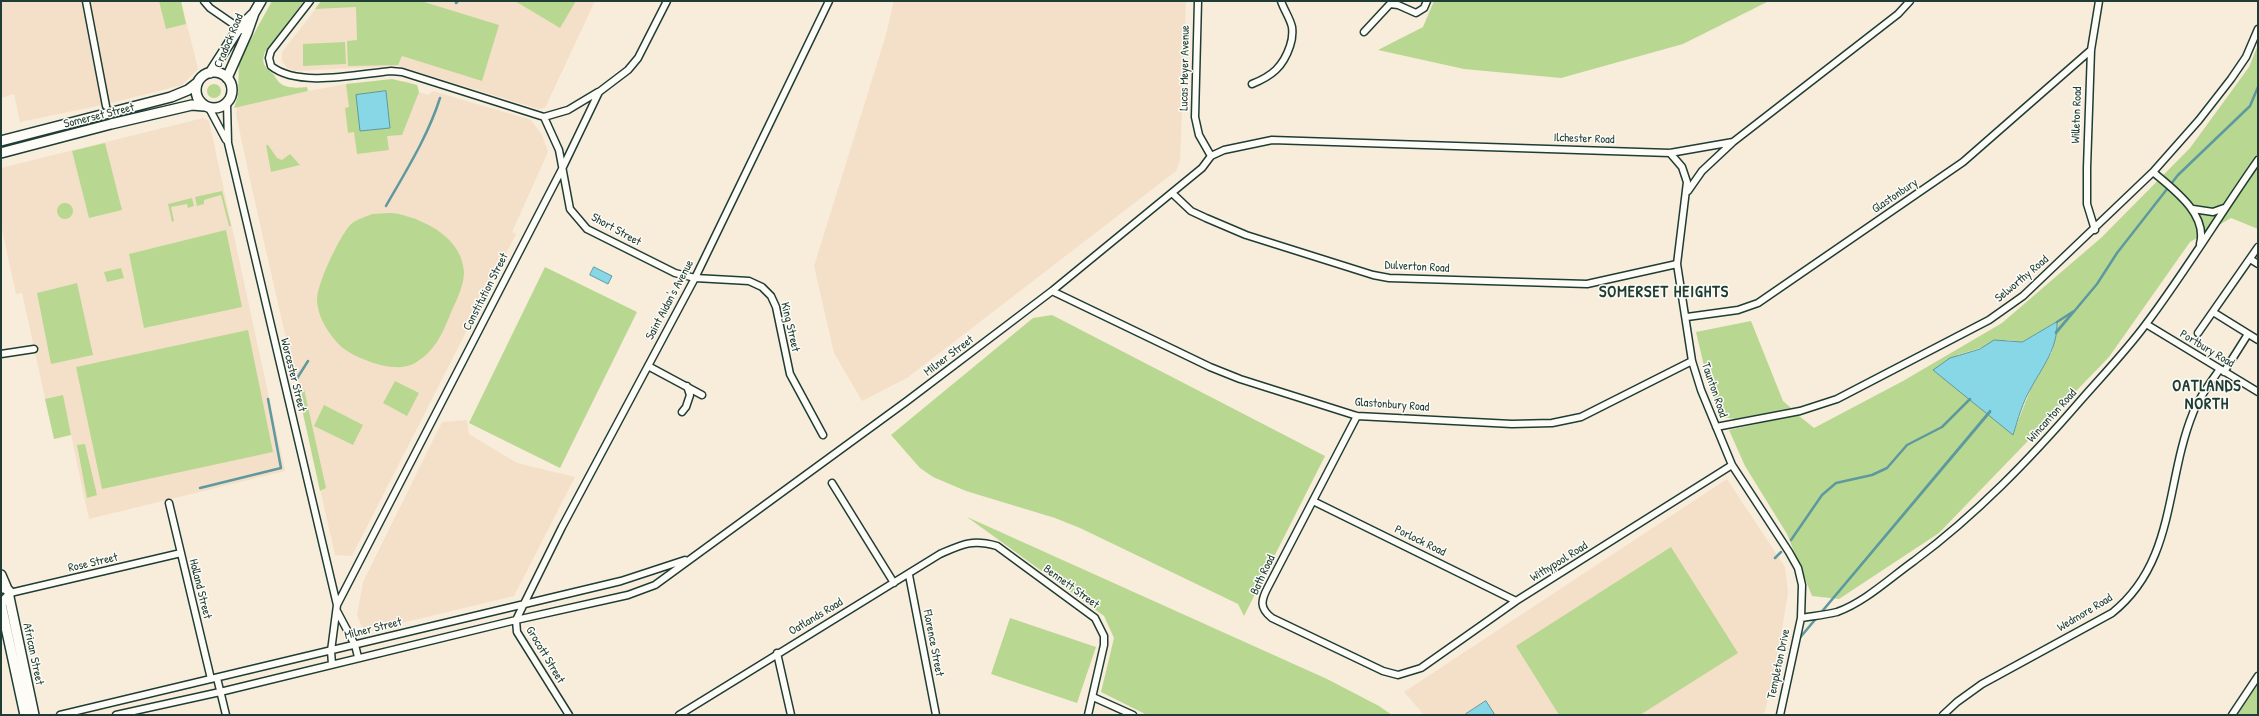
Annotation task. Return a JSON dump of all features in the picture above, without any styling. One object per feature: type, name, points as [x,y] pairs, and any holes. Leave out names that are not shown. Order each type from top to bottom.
[{"type":"main road","name":"Cradock Road","points":[[227,78],[248,33],[254,13],[261,1]]},
{"type":"main road","name":"Cradock Road","points":[[210,73],[239,28],[254,13]]},
{"type":"main road","points":[[210,73],[216,72],[227,78],[232,88],[232,94],[227,104]]},
{"type":"main road","name":"Somerset Street","points":[[1,141],[171,97],[188,90],[198,83],[204,75],[210,73]]},
{"type":"main road","points":[[198,83],[197,97],[207,107]]},
{"type":"main road","name":"Somerset Street","points":[[1,153],[111,124],[192,106],[221,107],[227,104]]},
{"type":"main road","name":"African Street","points":[[1,574],[34,715]]},
{"type":"main road","name":"African Street","points":[[1,604],[25,715]]},
{"type":"street","points":[[86,1],[106,106]]},
{"type":"street","points":[[204,1],[239,28],[248,33]]},
{"type":"street","points":[[310,1],[271,52],[269,58],[271,66],[283,73],[313,78],[402,72],[544,117],[568,110],[599,92]]},
{"type":"street","name":"Constitution Street","points":[[337,608],[562,169],[599,92],[628,70],[638,58],[667,1]]},
{"type":"street","name":"Saint Aidan's Avenue","points":[[522,604],[695,278],[829,1]]},
{"type":"street","name":"Lucas Meyer Avenue","points":[[1198,1],[1195,117],[1200,135],[1211,156]]},
{"type":"street","points":[[1252,84],[1272,75],[1280,67],[1286,56],[1293,34],[1292,27],[1281,1]]},
{"type":"street","points":[[1364,32],[1390,4],[1398,5],[1416,13],[1424,8],[1426,1]]},
{"type":"street","name":"Ilchester Road","points":[[1211,156],[1239,145],[1272,140],[1670,153],[1733,142],[1898,14],[1910,1]]},
{"type":"street","name":"Willeton Road","points":[[2095,230],[2087,204],[2087,194],[2091,50],[2098,1]]},
{"type":"street","name":"Selworthy Road","points":[[1716,427],[1800,411],[1837,399],[1989,320],[2023,296],[2095,230],[2153,172],[2199,120],[2246,57],[2258,29]]},
{"type":"street","name":"Glastonbury","points":[[1687,316],[1738,310],[1758,303],[1963,162],[2091,50]]},
{"type":"street","name":"Worcester Street","points":[[227,104],[228,143],[337,608],[355,645],[358,657]]},
{"type":"street","name":"Worcester Street","points":[[207,107],[228,143]]},
{"type":"street","name":"Short Street","points":[[544,117],[559,150],[570,209],[587,229],[675,273],[695,278]]},
{"type":"street","points":[[1688,191],[1702,171],[1733,142]]},
{"type":"street","name":"Taunton Road","points":[[1670,153],[1686,174],[1688,191],[1677,264],[1687,316],[1692,361],[1701,390],[1732,465],[1798,568],[1802,585],[1801,618]]},
{"type":"street","name":"Milner Street","points":[[116,715],[127,714],[358,657],[642,591],[667,578],[690,559],[907,401],[1052,291],[1202,168],[1211,156]]},
{"type":"street","name":"Wincanton Road","points":[[1801,618],[1825,615],[1850,606],[1939,542],[1985,503],[2051,434],[2146,324],[2258,160]]},
{"type":"street","points":[[2153,172],[2193,210],[2201,239],[2198,249]]},
{"type":"street","name":"Dulverton Road","points":[[1172,192],[1191,210],[1246,235],[1374,275],[1389,278],[1586,284],[1677,264]]},
{"type":"street","points":[[2193,210],[2213,212],[2224,208]]},
{"type":"street","points":[[2198,333],[2258,247]]},
{"type":"street","points":[[2250,259],[2258,264]]},
{"type":"street","name":"King Street","points":[[695,278],[749,281],[762,288],[770,296],[777,312],[790,374],[824,435]]},
{"type":"street","name":"Glastonbury Road","points":[[1052,291],[1210,367],[1240,379],[1358,416],[1512,424],[1552,423],[1581,417],[1692,361]]},
{"type":"street","points":[[2213,312],[2258,340]]},
{"type":"street","name":"Portbury Road","points":[[2146,324],[2258,392]]},
{"type":"street","name":"Wedmore Road","points":[[1943,715],[1957,702],[1982,684],[2112,612],[2128,597],[2157,553],[2193,412],[2205,390],[2222,371],[2248,334]]},
{"type":"street","points":[[1,354],[34,349]]},
{"type":"street","points":[[648,366],[702,395]]},
{"type":"street","points":[[682,412],[686,407],[690,395],[686,386]]},
{"type":"street","name":"Bath Road","points":[[1358,416],[1263,597],[1262,606],[1264,612],[1272,618],[1383,671],[1398,675]]},
{"type":"street","name":"Withypool Road","points":[[1398,675],[1421,668],[1516,601],[1732,465]]},
{"type":"street","points":[[832,482],[894,583]]},
{"type":"street","name":"Porlock Road","points":[[1313,501],[1516,601]]},
{"type":"street","name":"Holland Street","points":[[169,503],[214,678],[220,692],[226,715]]},
{"type":"street","name":"Oatlands Road","points":[[679,715],[777,653],[940,554],[967,542]]},
{"type":"street","name":"Bennett Street","points":[[967,542],[981,542],[996,546],[1095,618],[1104,636],[1104,645],[1088,715]]},
{"type":"street","name":"Rose Street","points":[[6,593],[181,553]]},
{"type":"street","name":"Milner Street","points":[[60,715],[124,701],[214,678],[621,581],[690,559]]},
{"type":"street","name":"Florence Street","points":[[909,574],[936,715]]},
{"type":"street","name":"Grocott Street","points":[[522,604],[516,620],[517,632],[569,715]]},
{"type":"street","name":"Worcester Street","points":[[332,664],[337,608]]},
{"type":"street","name":"Templeton Drive","points":[[1780,715],[1801,618]]},
{"type":"street","points":[[777,653],[791,715]]},
{"type":"street","points":[[2232,715],[2258,676]]},
{"type":"street","points":[[1093,697],[1133,715]]},
{"type":"street","points":[[124,701],[127,714]]},
{"type":"shaded area","points":[[1,1],[181,1],[198,69],[182,85],[107,104],[20,122],[14,94],[1,98]]},
{"type":"shaded area","points":[[322,1],[595,1],[545,108],[539,109],[398,66],[295,71],[286,67],[282,61],[282,52]]},
{"type":"shaded area","points":[[894,1],[1186,1],[1180,161],[1176,171],[907,378],[862,401],[834,353],[814,266],[885,38]]},
{"type":"shaded area","points":[[406,81],[417,85],[419,92],[428,95],[433,91],[531,120],[542,135],[548,152],[512,232],[516,234],[352,556],[335,555],[250,180],[236,114],[237,107],[346,84]]},
{"type":"shaded area","points":[[203,118],[209,121],[285,471],[89,519],[71,435],[54,439],[22,293],[16,294],[1,225],[1,168]]},
{"type":"shaded area","points":[[467,420],[469,434],[517,463],[575,477],[514,596],[364,632],[357,615],[363,582],[442,422]]},
{"type":"shaded area","points":[[1727,479],[1785,567],[1788,593],[1776,666],[1764,715],[1424,715],[1404,692]]},
{"type":"green space","points":[[159,1],[181,1],[186,24],[166,29]]},
{"type":"green space","points":[[272,1],[304,1],[265,52],[263,59],[264,64],[281,84],[291,87],[307,87],[308,91],[234,108],[238,96],[239,61]]},
{"type":"green space","points":[[321,1],[421,1],[499,25],[482,81],[402,56],[398,65],[348,66],[347,41],[357,40],[356,7],[315,9]]},
{"type":"green space","points":[[515,1],[576,1],[560,28]]},
{"type":"green space","points":[[1434,1],[1769,1],[1683,44],[1561,78],[1464,69],[1378,50],[1423,27]]},
{"type":"green space","points":[[345,42],[346,64],[303,66],[303,44]]},
{"type":"green space","points":[[2258,45],[2258,229],[2231,218],[2190,242],[2109,357],[1939,533],[1839,599],[1812,596],[1787,534],[1745,466],[1729,430],[1798,415],[1814,428],[1903,381],[2002,323],[2102,237],[2190,148],[2249,67]],"holes":[[[2057,322],[2052,352],[2031,388],[2013,434],[1957,355],[2007,340],[2022,342]]]},
{"type":"green space","points":[[392,79],[417,85],[419,92],[402,135],[387,136],[389,150],[357,154],[354,132],[348,133],[345,108],[349,107],[346,84]]},
{"type":"green space","points":[[211,84],[217,84],[221,88],[221,94],[217,98],[211,98],[207,94],[207,88]]},
{"type":"green space","points":[[105,143],[122,210],[89,218],[72,151]]},
{"type":"green space","points":[[266,145],[268,145],[277,158],[282,160],[290,154],[300,165],[271,172]]},
{"type":"green space","points":[[222,191],[231,226],[229,226],[221,195],[204,200],[204,204],[197,206],[195,197]]},
{"type":"green space","points":[[192,198],[194,206],[188,208],[187,204],[171,207],[174,221],[172,222],[168,204]]},
{"type":"green space","points":[[65,203],[71,205],[73,211],[71,217],[65,219],[59,217],[57,211],[59,205]]},
{"type":"green space","points":[[372,214],[399,214],[421,221],[442,233],[457,250],[462,260],[464,272],[463,283],[457,300],[437,342],[422,359],[404,367],[379,365],[350,353],[338,344],[320,317],[317,300],[318,292],[329,261],[345,231],[350,225]]},
{"type":"green space","points":[[226,230],[242,307],[144,328],[129,254]]},
{"type":"green space","points":[[545,267],[637,312],[560,468],[469,423]]},
{"type":"green space","points":[[121,268],[124,278],[107,282],[104,272]]},
{"type":"green space","points":[[77,283],[93,355],[51,364],[37,293]]},
{"type":"green space","points":[[1052,315],[1325,456],[1244,616],[1238,604],[1080,528],[1055,518],[966,491],[933,477],[920,468],[891,435],[1033,318]]},
{"type":"green space","points":[[1751,321],[1783,401],[1791,408],[1735,419],[1723,417],[1709,387],[1696,332]]},
{"type":"green space","points":[[248,330],[273,452],[102,489],[76,367]]},
{"type":"green space","points":[[395,381],[419,393],[407,416],[383,403]]},
{"type":"green space","points":[[297,386],[304,389],[326,488],[320,491]]},
{"type":"green space","points":[[63,395],[71,435],[54,439],[45,399]]},
{"type":"green space","points":[[324,405],[363,425],[353,445],[314,426]]},
{"type":"green space","points":[[85,444],[97,495],[87,498],[77,445]]},
{"type":"green space","points":[[967,517],[1327,679],[1379,706],[1392,715],[1147,715],[1101,692],[1114,638],[1104,616]]},
{"type":"green space","points":[[1671,547],[1738,653],[1640,715],[1559,715],[1516,646]]},
{"type":"green space","points":[[1010,618],[1096,647],[1077,703],[991,674]]},
{"type":"green space","points":[[2258,683],[2258,715],[2237,715]]},
{"type":"water","points":[[386,91],[390,128],[360,131],[356,95]]},
{"type":"water","points":[[594,267],[612,276],[608,284],[590,275]]},
{"type":"water","points":[[2057,322],[2057,331],[2052,349],[2028,393],[2013,435],[1933,370],[1950,358],[1980,349],[1994,340],[2022,342]]},
{"type":"water","points":[[1486,701],[1495,715],[1466,714]]},
{"type":"waterway","points":[[2056,333],[2097,284],[2117,253],[2178,175],[2250,106],[2258,87]]},
{"type":"waterway","points":[[386,206],[423,140],[440,98]]},
{"type":"waterway","points":[[2056,332],[2074,311],[2057,322]]},
{"type":"waterway","points":[[296,380],[308,361]]},
{"type":"waterway","points":[[200,488],[281,468],[268,399]]},
{"type":"waterway","points":[[1791,540],[1822,495],[1836,483],[1872,475],[1887,468],[1907,445],[1942,427],[1970,399]]},
{"type":"waterway","points":[[1990,411],[1798,640],[1990,412]]},
{"type":"waterway","points":[[1775,558],[1781,552]]},
{"type":"district","name":"SOMERSET HEIGHTS","points":[[1664,293]]},
{"type":"district","name":"OATLANDS NORTH","points":[[2207,396]]}]
